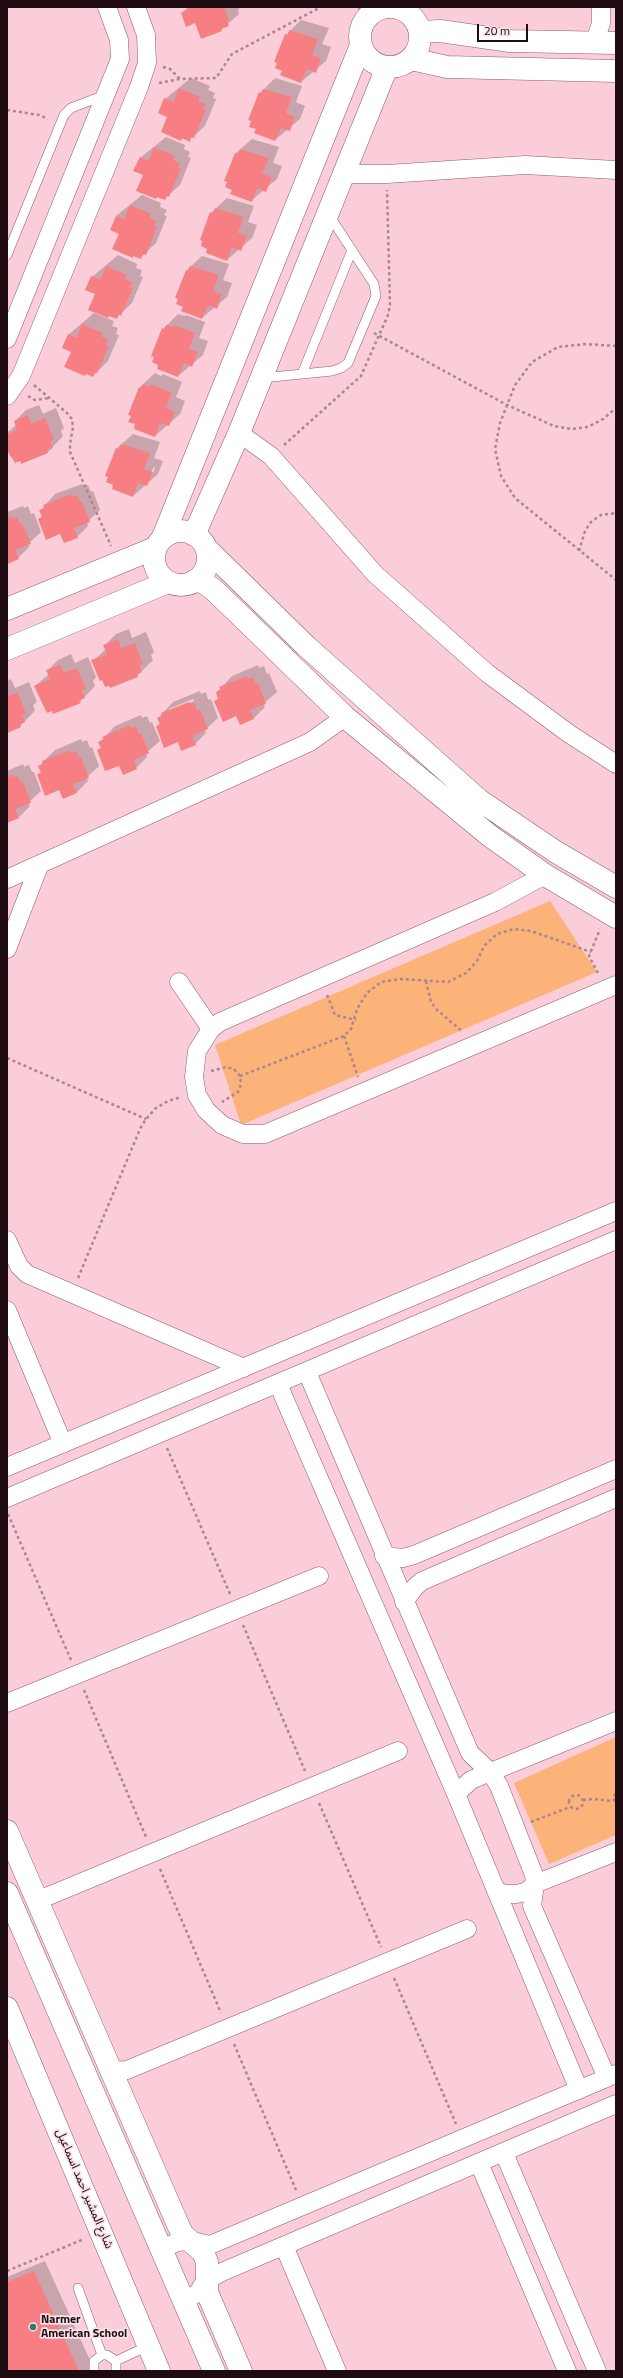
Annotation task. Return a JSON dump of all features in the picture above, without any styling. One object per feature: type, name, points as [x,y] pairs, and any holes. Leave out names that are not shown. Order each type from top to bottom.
[{"type":"street","points":[[7,339],[108,93],[120,59],[119,40],[106,7]]},
{"type":"street","points":[[14,386],[82,226],[139,87],[147,63],[146,35],[136,7]]},
{"type":"street","points":[[420,32],[440,31],[510,41],[605,43],[601,23],[601,7]]},
{"type":"street","points":[[168,582],[155,567],[159,542],[360,18],[377,10],[387,8],[397,8],[412,16],[420,32],[417,51],[411,59],[404,64],[387,67],[376,64],[366,56],[360,18]]},
{"type":"street","points":[[411,59],[447,67],[616,71]]},
{"type":"street","points":[[7,649],[168,582],[181,585],[194,581],[201,576],[206,567],[200,542],[239,433],[342,174],[387,67]]},
{"type":"street","points":[[342,174],[387,174],[525,165],[616,170]]},
{"type":"street","points":[[58,215],[82,226]]},
{"type":"street","points":[[239,433],[272,456],[375,574],[476,663],[568,733],[616,764]]},
{"type":"street","points":[[7,609],[119,562],[179,531],[200,542],[306,646],[479,800],[556,852],[616,887]]},
{"type":"street","points":[[194,581],[203,582],[214,590],[345,717],[490,836],[545,875],[611,914]]},
{"type":"street","points":[[7,879],[39,866],[310,742],[345,717]]},
{"type":"street","points":[[7,949],[39,866]]},
{"type":"street","points":[[545,875],[495,902],[220,1022],[211,1029],[198,1051],[194,1077],[202,1103],[222,1125],[242,1134],[265,1134],[612,987]]},
{"type":"street","points":[[179,982],[211,1029]]},
{"type":"street","points":[[7,1467],[616,1211]]},
{"type":"street","points":[[7,1240],[19,1266],[26,1274],[71,1295],[244,1368]]},
{"type":"street","points":[[7,1498],[616,1240]]},
{"type":"street","points":[[7,1310],[63,1444]]},
{"type":"street","points":[[163,2254],[169,2246],[177,2242],[192,2241],[210,2245],[612,2076],[532,1906],[535,1884],[534,1875],[499,1786],[491,1773],[470,1753],[384,1556],[307,1372]]},
{"type":"street","points":[[205,1384],[214,1410]]},
{"type":"street","points":[[278,1384],[456,1794],[579,2090]]},
{"type":"street","points":[[384,1556],[404,1558],[414,1555],[616,1469]]},
{"type":"street","points":[[404,1602],[414,1587],[422,1581],[616,1498]]},
{"type":"street","points":[[7,1703],[319,1576]]},
{"type":"street","points":[[456,1794],[471,1780],[616,1721]]},
{"type":"street","points":[[35,1896],[46,1897],[398,1751]]},
{"type":"street","points":[[7,1831],[179,2227],[183,2235],[192,2241],[203,2252],[207,2262],[207,2292],[241,2371]]},
{"type":"street","points":[[496,1891],[506,1894],[516,1894],[527,1891],[535,1884],[616,1852]]},
{"type":"street","points":[[7,1894],[214,2371]]},
{"type":"street","points":[[112,2071],[127,2070],[468,1930]]},
{"type":"street","name":"شارع المشير احمد اسماعيل","points":[[7,2008],[159,2371]]},
{"type":"street","points":[[181,2295],[186,2298],[192,2296],[198,2293],[206,2282],[222,2272],[616,2104]]},
{"type":"street","points":[[504,2153],[596,2371]]},
{"type":"street","points":[[479,2163],[567,2371]]},
{"type":"street","points":[[370,2177],[380,2204]]},
{"type":"street","points":[[284,2246],[337,2371]]},
{"type":"lane","points":[[7,255],[64,115],[71,108],[108,93]]},
{"type":"lane","points":[[261,378],[332,371],[344,366],[348,363],[376,296],[376,290],[328,212]]},
{"type":"lane","points":[[302,374],[352,250]]},
{"type":"lane","points":[[78,2288],[102,2355]]},
{"type":"lane","points":[[116,2361],[148,2346]]},
{"type":"lane","points":[[94,2371],[94,2361],[102,2355],[107,2355],[116,2361]]},
{"type":"lane","points":[[116,2361],[116,2371]]},
{"type":"path","points":[[139,87],[180,79],[216,78],[232,54],[321,7]]},
{"type":"path","points":[[7,110],[39,114],[59,125]]},
{"type":"path","points":[[363,326],[507,405],[554,426],[571,429],[588,427],[603,419],[616,408]]},
{"type":"path","points":[[616,346],[586,344],[558,348],[532,362],[515,385],[500,423],[495,449],[501,476],[515,498],[579,552],[616,580]]},
{"type":"path","points":[[14,386],[35,400],[49,398]]},
{"type":"path","points":[[14,386],[49,398],[72,419],[74,428],[70,444],[70,452],[119,562]]},
{"type":"path","points":[[579,552],[585,531],[591,522],[601,515],[616,513]]},
{"type":"path","points":[[611,914],[591,952],[590,961],[612,987]]},
{"type":"path","points":[[240,1076],[344,1036],[356,1020],[358,1009],[367,994],[381,982],[401,979],[448,982],[466,973],[477,961],[484,946],[497,934],[514,929],[531,931],[591,952]]},
{"type":"path","points":[[321,978],[332,1012],[339,1017],[356,1020]]},
{"type":"path","points":[[426,981],[431,1002],[437,1010],[477,1044]]},
{"type":"path","points":[[344,1036],[363,1092]]},
{"type":"path","points":[[7,1058],[146,1119]]},
{"type":"path","points":[[71,1295],[146,1119],[156,1108],[168,1101],[182,1096],[202,1103],[232,1098],[238,1092],[241,1084],[240,1076],[234,1069],[226,1067],[194,1077]]},
{"type":"path","points":[[575,1794],[580,1796],[583,1800],[583,1805],[579,1809],[574,1810],[570,1807],[568,1802],[570,1797],[575,1794]]},
{"type":"path","points":[[613,1801],[613,1797],[616,1794]]},
{"type":"path","points":[[583,1800],[593,1799],[613,1801],[616,1804]]},
{"type":"path","points":[[516,1829],[570,1807]]},
{"type":"path","points":[[7,2271],[102,2232]]},
{"type":"shaded area","points":[[550,901],[597,972],[241,1125],[215,1045]]},
{"type":"shaded area","points":[[616,1737],[616,1835],[549,1864],[514,1783]]},
{"type":"building","points":[[189,7],[224,7],[229,20],[227,21],[229,26],[221,29],[222,31],[201,39],[195,23],[186,27],[181,13],[189,9]]},
{"type":"building","points":[[289,30],[318,39],[312,55],[321,58],[316,73],[307,69],[301,83],[280,75],[282,71],[275,68],[277,63],[274,62],[285,34],[288,35]]},
{"type":"building","points":[[179,88],[200,97],[198,101],[205,104],[203,109],[206,110],[194,138],[191,137],[190,142],[182,138],[181,141],[161,132],[167,117],[158,113],[164,98],[173,102]]},
{"type":"building","points":[[263,89],[292,97],[286,113],[295,117],[290,131],[281,128],[275,141],[254,133],[256,129],[249,127],[251,121],[248,120],[259,92],[261,93]]},
{"type":"building","points":[[154,147],[175,156],[173,160],[180,163],[178,168],[181,169],[169,197],[167,196],[165,200],[157,197],[156,199],[136,191],[143,175],[133,171],[140,157],[148,161]]},
{"type":"building","points":[[240,149],[269,158],[262,174],[272,177],[266,192],[257,188],[252,202],[230,194],[232,190],[225,187],[227,182],[224,181],[235,153],[238,154]]},
{"type":"building","points":[[130,205],[151,214],[149,218],[156,221],[154,226],[157,227],[146,255],[143,254],[141,259],[133,256],[133,258],[112,249],[119,234],[110,230],[116,216],[124,219]]},
{"type":"building","points":[[215,208],[244,217],[238,233],[247,236],[241,251],[232,247],[227,261],[206,253],[207,249],[201,246],[202,241],[200,240],[210,212],[213,213]]},
{"type":"building","points":[[106,266],[127,275],[125,279],[132,282],[130,287],[133,288],[121,316],[119,314],[117,319],[109,316],[108,318],[88,310],[95,294],[85,290],[91,276],[100,280]]},
{"type":"building","points":[[190,266],[219,275],[213,291],[222,294],[217,309],[208,305],[202,319],[181,311],[183,307],[176,304],[178,299],[175,298],[186,270],[188,271]]},
{"type":"building","points":[[82,324],[103,333],[102,337],[108,339],[106,345],[109,346],[97,373],[95,372],[93,377],[86,374],[85,376],[64,367],[71,352],[62,348],[68,334],[76,338]]},
{"type":"building","points":[[166,325],[174,327],[174,325],[195,333],[189,349],[198,352],[192,367],[184,363],[178,377],[157,369],[158,365],[152,362],[154,357],[151,356],[162,328],[164,329]]},
{"type":"building","points":[[143,384],[151,387],[151,384],[172,393],[166,408],[175,412],[169,426],[160,423],[155,437],[134,429],[135,424],[128,422],[131,416],[128,415],[139,387],[141,388]]},
{"type":"building","points":[[28,415],[31,424],[45,418],[54,440],[50,441],[53,448],[47,450],[48,453],[21,464],[20,461],[15,463],[7,450],[7,434],[17,430],[14,421]]},
{"type":"building","points":[[121,444],[150,453],[144,469],[153,472],[147,486],[138,483],[133,497],[112,489],[113,485],[106,482],[108,477],[105,476],[116,448],[119,449]]},
{"type":"building","points":[[71,494],[72,497],[77,495],[80,502],[82,502],[90,522],[74,528],[78,538],[64,543],[60,534],[46,540],[38,519],[42,517],[39,510],[45,508],[43,505]]},
{"type":"building","points":[[12,516],[13,519],[17,517],[20,524],[22,523],[31,544],[15,550],[19,559],[7,564],[7,518]]},
{"type":"building","points":[[118,639],[121,648],[135,643],[143,664],[139,665],[142,672],[137,674],[138,677],[110,688],[109,686],[105,687],[102,680],[100,681],[91,660],[107,654],[103,645]]},
{"type":"building","points":[[60,665],[64,673],[77,668],[86,689],[82,691],[85,698],[79,700],[81,703],[53,714],[52,711],[47,713],[34,686],[50,679],[46,670]]},
{"type":"building","points":[[247,676],[248,679],[253,677],[256,684],[258,683],[266,704],[250,710],[254,719],[240,725],[236,716],[223,722],[214,701],[218,699],[216,692],[221,690],[219,687]]},
{"type":"building","points":[[18,692],[26,714],[22,715],[25,722],[20,724],[21,727],[7,733],[7,697]]},
{"type":"building","points":[[189,702],[190,704],[194,702],[197,710],[200,709],[208,729],[192,736],[196,745],[181,751],[178,742],[164,748],[156,726],[160,725],[157,718],[162,716],[161,713]]},
{"type":"building","points":[[130,725],[131,728],[136,726],[139,734],[141,733],[149,753],[134,760],[137,769],[123,775],[119,766],[105,771],[97,750],[101,748],[98,742],[104,739],[102,737]]},
{"type":"building","points":[[70,750],[71,753],[76,751],[79,758],[81,757],[89,778],[73,784],[77,793],[63,799],[59,790],[45,796],[37,774],[41,773],[38,766],[43,764],[42,761]]},
{"type":"building","points":[[12,775],[13,777],[18,776],[21,783],[23,782],[31,803],[15,809],[19,818],[7,823],[7,777]]},
{"type":"building","name":"Narmer American School","points":[[34,2271],[79,2371],[7,2371],[7,2282]]},
{"type":"place","name":"Narmer American School","points":[[33,2327]]}]
